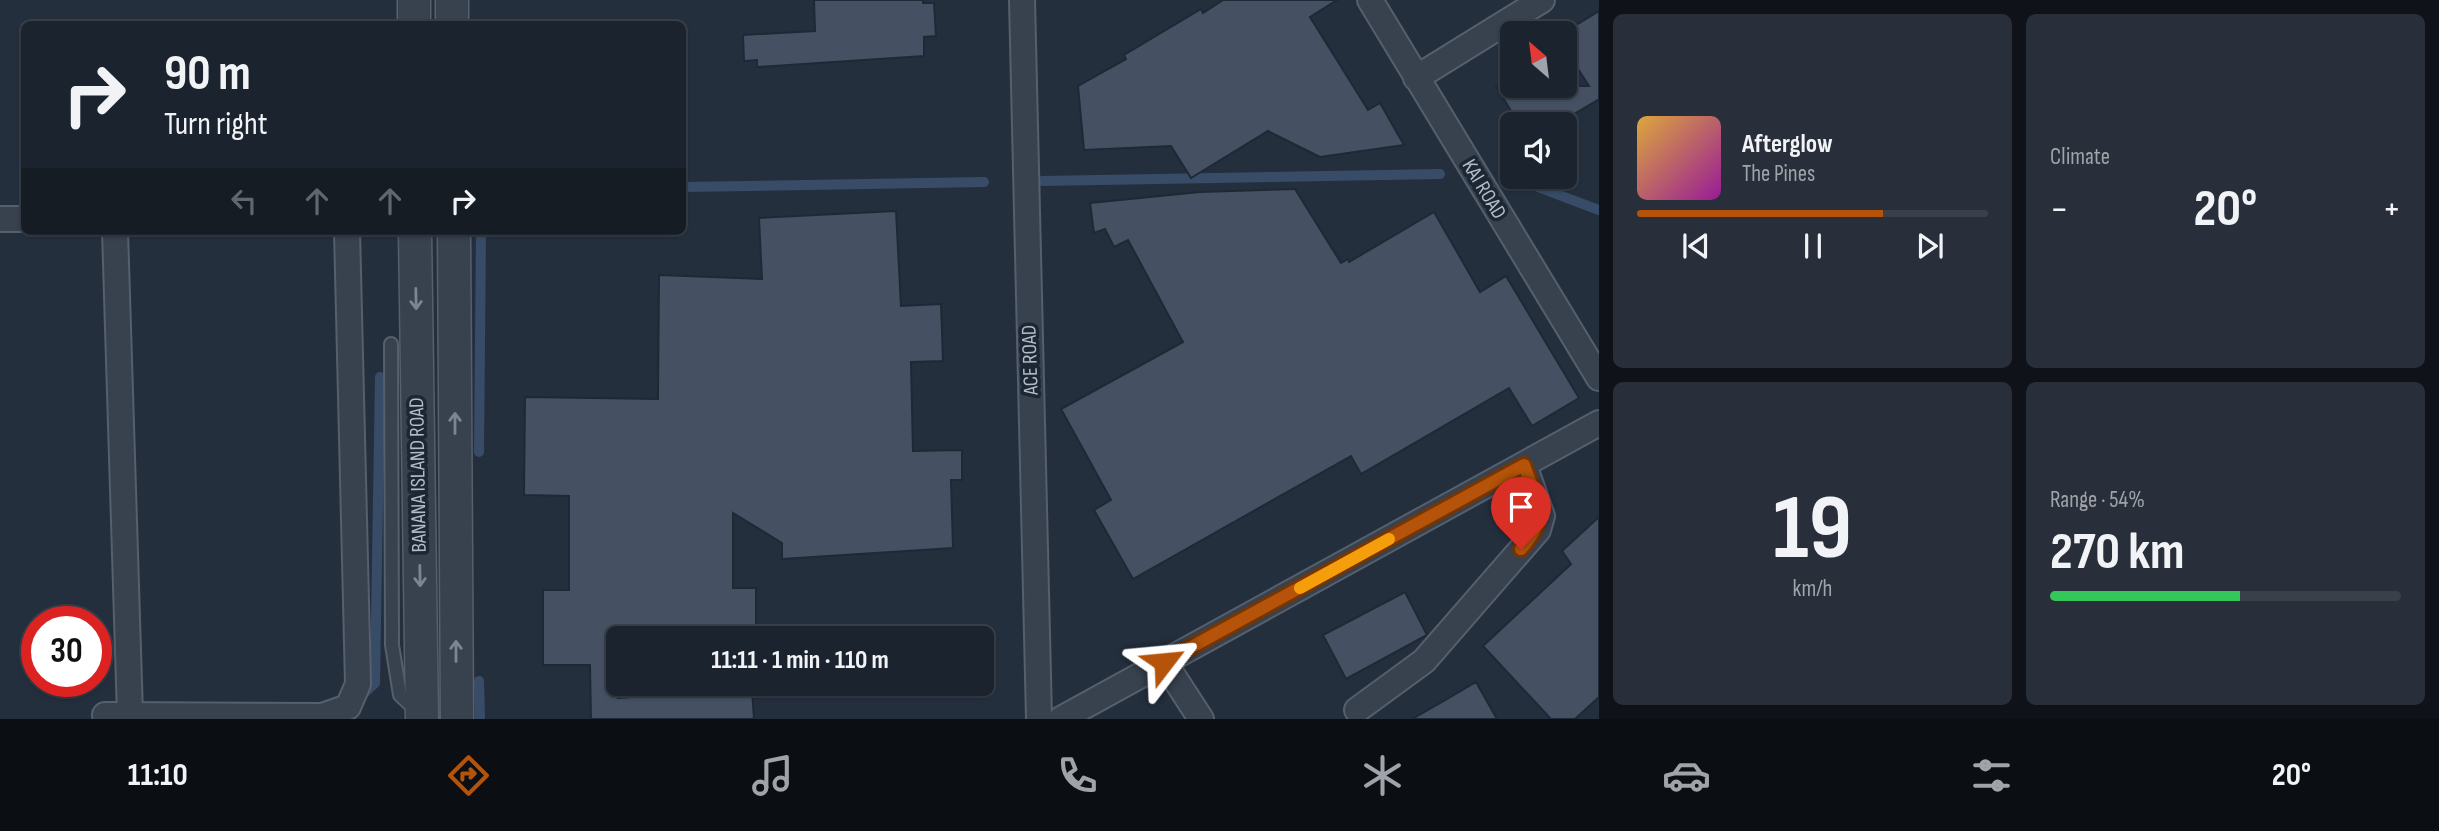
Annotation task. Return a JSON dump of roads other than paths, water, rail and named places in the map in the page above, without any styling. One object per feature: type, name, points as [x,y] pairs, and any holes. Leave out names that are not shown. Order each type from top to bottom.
[{"type":"street","points":[[414,0],[414,21]]},
{"type":"street","points":[[452,0],[452,21]]},
{"type":"street","name":"ACE ROAD","points":[[1022,0],[1039,719]]},
{"type":"street","name":"KAI ROAD","points":[[1370,0],[1599,378]]},
{"type":"street","points":[[1416,78],[1542,0]]},
{"type":"street","points":[[0,219],[21,219]]},
{"type":"street","points":[[116,235],[130,715]]},
{"type":"street","points":[[105,715],[321,716],[348,707],[355,695],[358,684],[346,235]]},
{"type":"street","name":"BANANA ISLAND ROAD","points":[[415,235],[422,717]]},
{"type":"street","name":"BANANA ISLAND ROAD","points":[[454,235],[457,719]]},
{"type":"street","points":[[1061,719],[1599,424]]},
{"type":"street","points":[[1357,710],[1424,662],[1538,530],[1542,516],[1524,465]]},
{"type":"street","points":[[1164,662],[1201,719]]},
{"type":"lane","points":[[391,344],[392,645],[400,695],[422,717]]},
{"type":"waterway","points":[[1042,181],[1440,174]]},
{"type":"waterway","points":[[686,187],[984,182]]},
{"type":"waterway","points":[[1543,189],[1599,210]]},
{"type":"waterway","points":[[479,452],[481,235]]},
{"type":"waterway","points":[[361,696],[375,683],[380,377]]},
{"type":"waterway","points":[[479,681],[480,719]]}]
